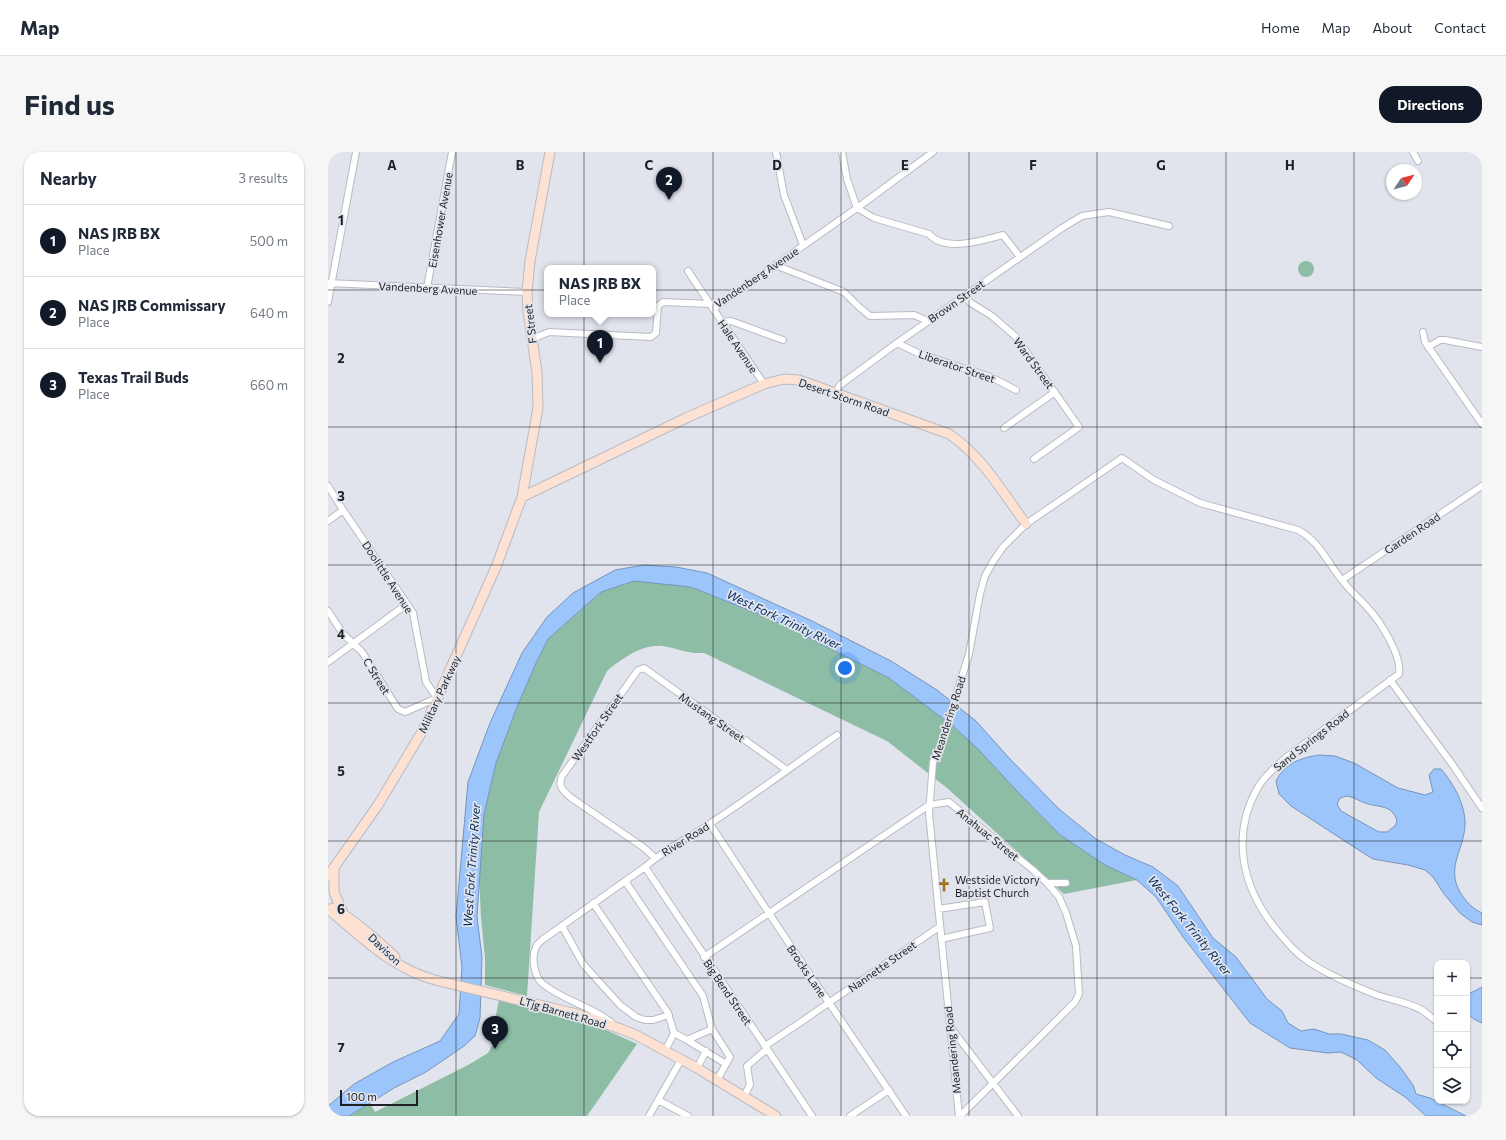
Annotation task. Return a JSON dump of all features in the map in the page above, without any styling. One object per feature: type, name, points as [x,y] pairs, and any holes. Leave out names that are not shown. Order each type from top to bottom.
[{"type":"street","points":[[328,302],[330,283],[356,152]]},
{"type":"street","name":"Eisenhower Avenue","points":[[427,288],[452,152]]},
{"type":"street","name":"F Street","points":[[522,497],[538,408],[537,372],[528,312],[527,292],[530,261],[550,152]]},
{"type":"street","points":[[776,152],[784,195],[803,245]]},
{"type":"street","points":[[842,152],[847,178],[857,208],[874,218],[929,234],[933,240],[947,244],[973,243],[1003,235],[1020,257]]},
{"type":"street","name":"Vandenberg Avenue","points":[[532,339],[549,332],[651,337],[656,333],[658,306],[663,302],[711,306],[775,265],[857,208],[933,152]]},
{"type":"street","points":[[1413,152],[1418,161]]},
{"type":"street","name":"Brown Street","points":[[836,392],[840,386],[897,342],[1062,228],[1082,216],[1094,213],[1109,212],[1169,226]]},
{"type":"street","points":[[775,265],[844,292],[870,316],[914,315],[928,321]]},
{"type":"street","name":"Hale Avenue","points":[[688,272],[764,384]]},
{"type":"street","name":"Vandenberg Avenue","points":[[330,283],[527,292]]},
{"type":"street","name":"Ward Street","points":[[964,296],[971,303],[992,316],[1016,337],[1055,392],[1004,428]]},
{"type":"street","points":[[722,322],[731,322],[783,340]]},
{"type":"street","points":[[1423,332],[1425,342],[1428,347],[1482,424]]},
{"type":"street","points":[[1428,347],[1440,340],[1482,347]]},
{"type":"street","name":"Liberator Street","points":[[897,342],[920,354],[991,377],[1016,390]]},
{"type":"street","name":"Desert Storm Road","points":[[522,497],[655,433],[764,384],[784,379],[799,380],[836,392],[938,429],[961,442],[983,465],[1026,524]]},
{"type":"street","points":[[1034,459],[1079,427],[1055,392]]},
{"type":"street","name":"Meandering Road","points":[[959,1116],[939,927],[929,805],[933,762],[941,744],[969,654],[980,594],[985,576],[1003,547],[1026,524],[1122,458]]},
{"type":"street","name":"Sand Springs Road","points":[[1122,458],[1154,480],[1200,503],[1305,533],[1321,550],[1342,580],[1368,608],[1392,644],[1400,666],[1399,674],[1288,756],[1273,769],[1258,788],[1253,798],[1243,831],[1242,848],[1248,881],[1258,904],[1270,922],[1297,953],[1309,962],[1344,982],[1411,1005],[1422,1010],[1434,1019]]},
{"type":"street","name":"Doolittle Avenue","points":[[328,486],[413,613],[426,682],[437,698]]},
{"type":"street","name":"Garden Road","points":[[1342,580],[1482,486]]},
{"type":"street","name":"Military Parkway","points":[[328,876],[378,805],[423,730],[496,567],[522,497]]},
{"type":"street","points":[[328,521],[343,510]]},
{"type":"street","points":[[328,662],[407,604]]},
{"type":"street","name":"C Street","points":[[328,611],[343,634],[362,652],[398,709],[405,712],[437,698]]},
{"type":"street","name":"Mustang Street","points":[[637,672],[644,668],[787,770]]},
{"type":"street","name":"Westfork Street","points":[[637,672],[562,776],[560,783],[570,797],[644,848],[655,858]]},
{"type":"street","points":[[1390,680],[1452,764],[1482,808]]},
{"type":"street","name":"River Road","points":[[621,1029],[593,1011],[542,984],[535,970],[534,961],[536,946],[542,940],[645,867],[655,858],[710,824],[837,735]]},
{"type":"street","name":"Anahuac Street","points":[[704,957],[929,805],[950,802],[1047,883],[1059,897],[1066,913],[1076,946],[1079,994],[1075,1002],[959,1116]]},
{"type":"street","name":"Brocks Lane","points":[[710,824],[906,1116]]},
{"type":"street","name":"Big Bend Street","points":[[645,867],[812,1116]]},
{"type":"street","points":[[334,868],[334,892],[344,914]]},
{"type":"street","points":[[625,881],[703,996],[712,1030],[730,1057],[717,1080]]},
{"type":"street","points":[[1047,883],[1066,883]]},
{"type":"street","points":[[938,909],[985,902],[990,928],[941,939]]},
{"type":"street","points":[[593,904],[669,1015],[674,1033],[665,1051]]},
{"type":"street","name":"Davison","points":[[328,905],[344,914],[378,941],[404,967]]},
{"type":"street","name":"Davison","points":[[328,909],[373,947],[404,967]]},
{"type":"street","points":[[562,926],[583,964],[620,1005],[636,1017],[645,1020],[653,1020],[669,1015]]},
{"type":"street","name":"Nannette Street","points":[[744,1096],[750,1085],[747,1066],[766,1048],[939,927]]},
{"type":"street","name":"LTjg Barnett Road","points":[[404,967],[420,976],[581,1015],[636,1035],[697,1068],[776,1116]]},
{"type":"street","points":[[950,1027],[1018,1116]]},
{"type":"street","points":[[687,1040],[712,1030]]},
{"type":"street","points":[[674,1033],[726,1064]]},
{"type":"street","points":[[697,1068],[706,1051]]},
{"type":"street","points":[[649,1116],[681,1060]]},
{"type":"street","points":[[850,1116],[889,1090]]},
{"type":"street","points":[[658,1100],[688,1116]]},
{"type":"green space","points":[[1306,261],[1313,266],[1314,269],[1309,276],[1306,277],[1299,272],[1298,269],[1303,262]]},
{"type":"green space","points":[[634,581],[691,587],[773,620],[889,678],[953,726],[979,750],[1059,834],[1105,865],[1137,880],[1064,894],[947,788],[887,741],[704,653],[682,651],[663,646],[648,647],[633,653],[607,671],[539,812],[527,996],[485,985],[485,958],[479,875],[484,814],[496,763],[517,707],[548,639],[601,592]]},
{"type":"green space","points":[[499,1000],[580,1019],[637,1044],[587,1116],[349,1116],[370,1103],[375,1112],[468,1065],[488,1053],[493,1044],[492,1030]]},
{"type":"water","name":"West Fork Trinity River","points":[[644,565],[676,567],[707,573],[812,621],[891,661],[937,690],[976,721],[1010,759],[1059,809],[1096,839],[1125,855],[1153,867],[1178,886],[1213,938],[1236,957],[1267,999],[1282,1011],[1288,1023],[1301,1031],[1314,1029],[1329,1034],[1341,1034],[1368,1040],[1385,1050],[1413,1085],[1416,1094],[1430,1098],[1434,1100],[1434,1104],[1442,1104],[1466,1116],[1426,1116],[1405,1097],[1376,1078],[1357,1060],[1341,1052],[1328,1053],[1290,1048],[1250,1023],[1183,937],[1156,897],[1137,880],[1105,865],[1059,834],[979,750],[953,726],[889,678],[773,620],[691,587],[634,581],[601,592],[548,639],[517,707],[496,763],[484,814],[477,917],[482,957],[480,1018],[475,1036],[464,1046],[426,1072],[394,1088],[349,1116],[328,1116],[328,1106],[354,1084],[393,1062],[440,1041],[459,1014],[462,967],[456,917],[468,782],[490,723],[522,653],[547,617],[573,593],[615,570]]},
{"type":"water","points":[[1312,756],[1335,756],[1354,763],[1398,788],[1425,795],[1433,792],[1429,775],[1434,769],[1441,769],[1450,780],[1457,793],[1463,807],[1465,821],[1463,840],[1455,865],[1456,883],[1467,902],[1482,913],[1482,925],[1472,922],[1460,913],[1444,894],[1433,877],[1425,870],[1408,865],[1373,859],[1291,806],[1279,794],[1276,781],[1284,770],[1294,762]],"holes":[[[1347,796],[1365,803],[1388,809],[1395,816],[1397,821],[1395,826],[1387,832],[1379,832],[1341,811],[1337,804],[1340,798]]]},
{"type":"water","points":[[1482,987],[1482,1023],[1470,1016],[1470,993]]},
{"type":"place","name":"NAS JRB Commissary","points":[[669,200]]},
{"type":"place","name":"NAS JRB BX","points":[[600,363]]},
{"type":"place","name":"Westside Victory Baptist Church","points":[[944,885]]},
{"type":"place","name":"Texas Trail Buds","points":[[495,1049]]}]
